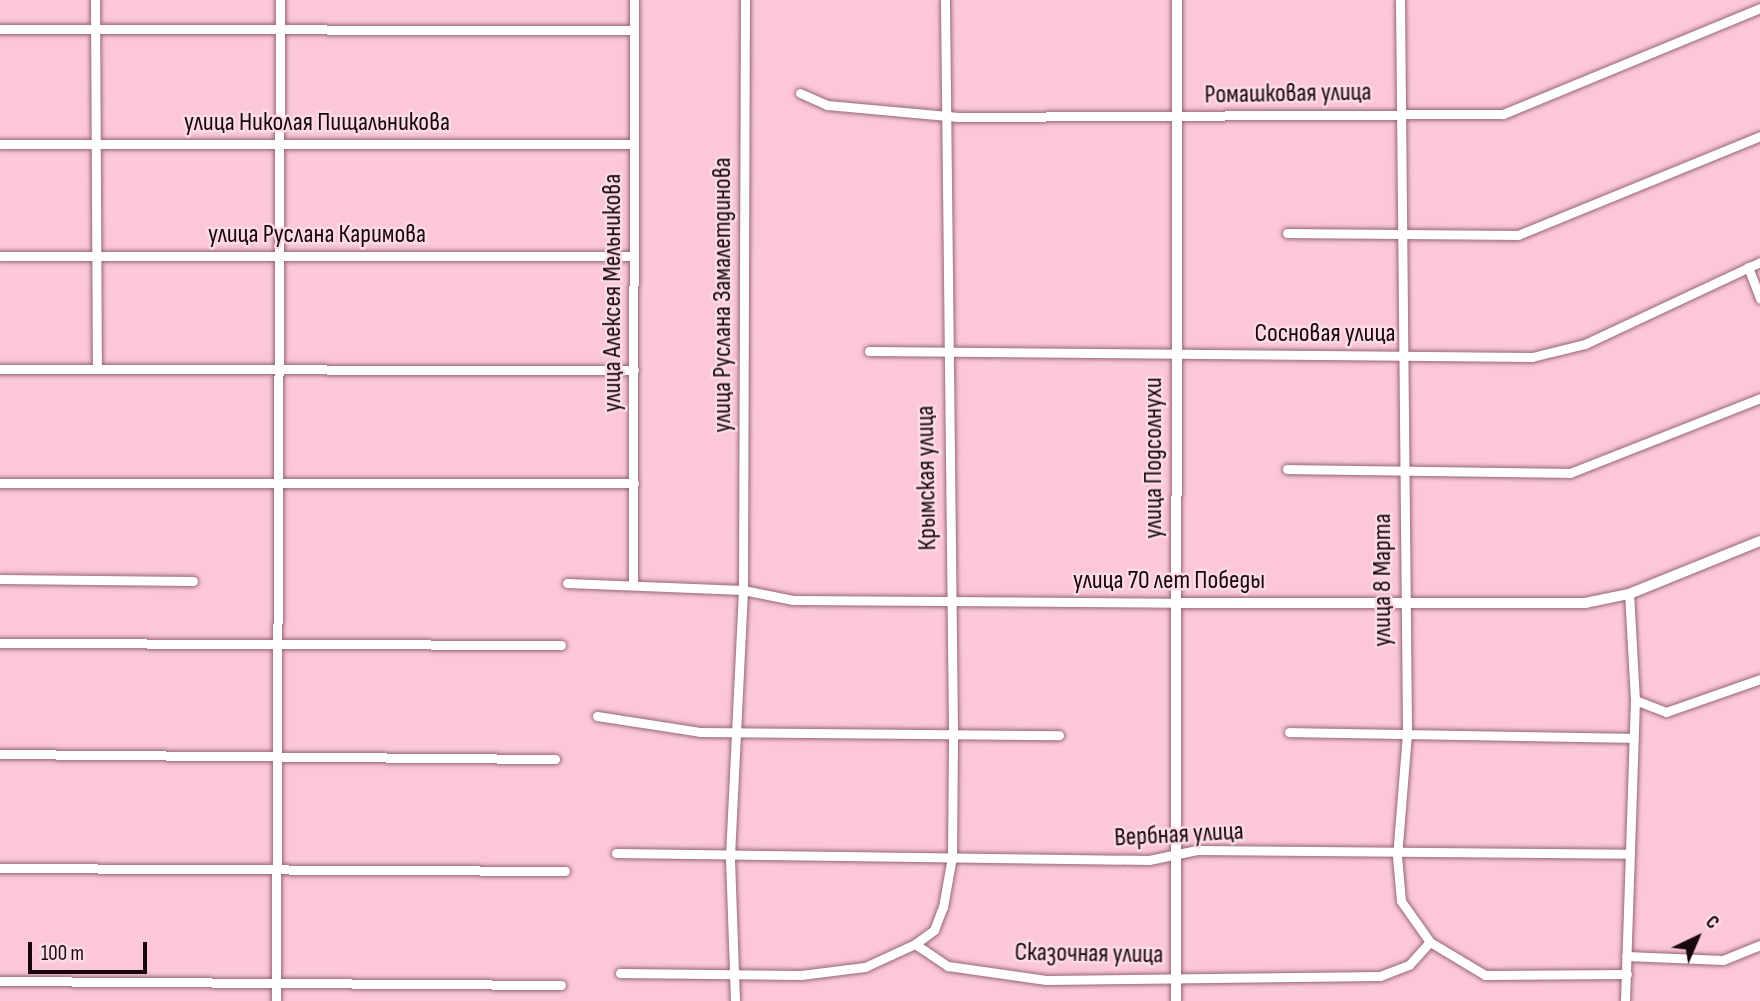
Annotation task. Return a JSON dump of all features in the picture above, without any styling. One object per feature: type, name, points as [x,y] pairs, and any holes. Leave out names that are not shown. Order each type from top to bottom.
[{"type":"street","points":[[95,0],[93,257],[97,369]]},
{"type":"street","points":[[275,1001],[281,869],[277,481],[279,0]]},
{"type":"street","name":"улица Алексея Мельникова","points":[[634,0],[634,585]]},
{"type":"street","name":"улица Руслана Замалетдинова","points":[[735,1001],[730,856],[740,732],[743,590],[745,0]]},
{"type":"street","name":"Крымская улица","points":[[915,944],[934,930],[952,857],[953,730],[943,114],[945,0]]},
{"type":"street","name":"улица Подсолнухи","points":[[1176,1001],[1179,851],[1175,603],[1177,0]]},
{"type":"street","name":"улица 8 Марта","points":[[1400,0],[1400,355],[1407,733],[1397,856],[1401,901],[1430,942],[1467,968],[1495,976],[1627,974]]},
{"type":"street","name":"Ромашковая улица","points":[[800,93],[827,105],[943,114],[1503,114],[1760,8]]},
{"type":"street","points":[[0,29],[634,30]]},
{"type":"street","points":[[1287,233],[1518,235],[1760,136]]},
{"type":"street","name":"улица Николая Пищальникова","points":[[0,144],[634,144]]},
{"type":"street","name":"улица Руслана Каримова","points":[[0,256],[634,256]]},
{"type":"street","name":"Сосновая улица","points":[[869,352],[1177,355],[1558,353],[1760,262]]},
{"type":"street","points":[[1748,267],[1760,299]]},
{"type":"street","points":[[0,369],[634,370]]},
{"type":"street","points":[[1287,469],[1570,473],[1760,398]]},
{"type":"street","points":[[0,483],[157,480],[634,483]]},
{"type":"street","name":"улица 70 лет Победы","points":[[568,583],[743,590],[793,600],[949,604],[1585,603],[1629,594],[1760,541]]},
{"type":"street","points":[[0,579],[193,581]]},
{"type":"street","points":[[1625,1001],[1635,699],[1629,594]]},
{"type":"street","points":[[0,643],[561,645]]},
{"type":"street","points":[[1635,699],[1666,712],[1760,679]]},
{"type":"street","points":[[597,716],[740,732],[897,737],[953,730],[1059,735]]},
{"type":"street","points":[[1289,732],[1633,738]]},
{"type":"street","points":[[0,754],[280,754],[555,759]]},
{"type":"street","name":"Вербная улица","points":[[616,853],[1149,860],[1179,851],[1397,856],[1630,854]]},
{"type":"street","points":[[0,868],[565,871]]},
{"type":"street","name":"Сказочная улица","points":[[915,944],[948,966],[1046,980],[1380,976],[1409,965],[1430,942]]},
{"type":"street","points":[[620,973],[734,970],[801,975],[865,967],[915,944]]},
{"type":"street","points":[[1626,956],[1723,960],[1760,944]]},
{"type":"street","points":[[0,981],[561,985]]}]
